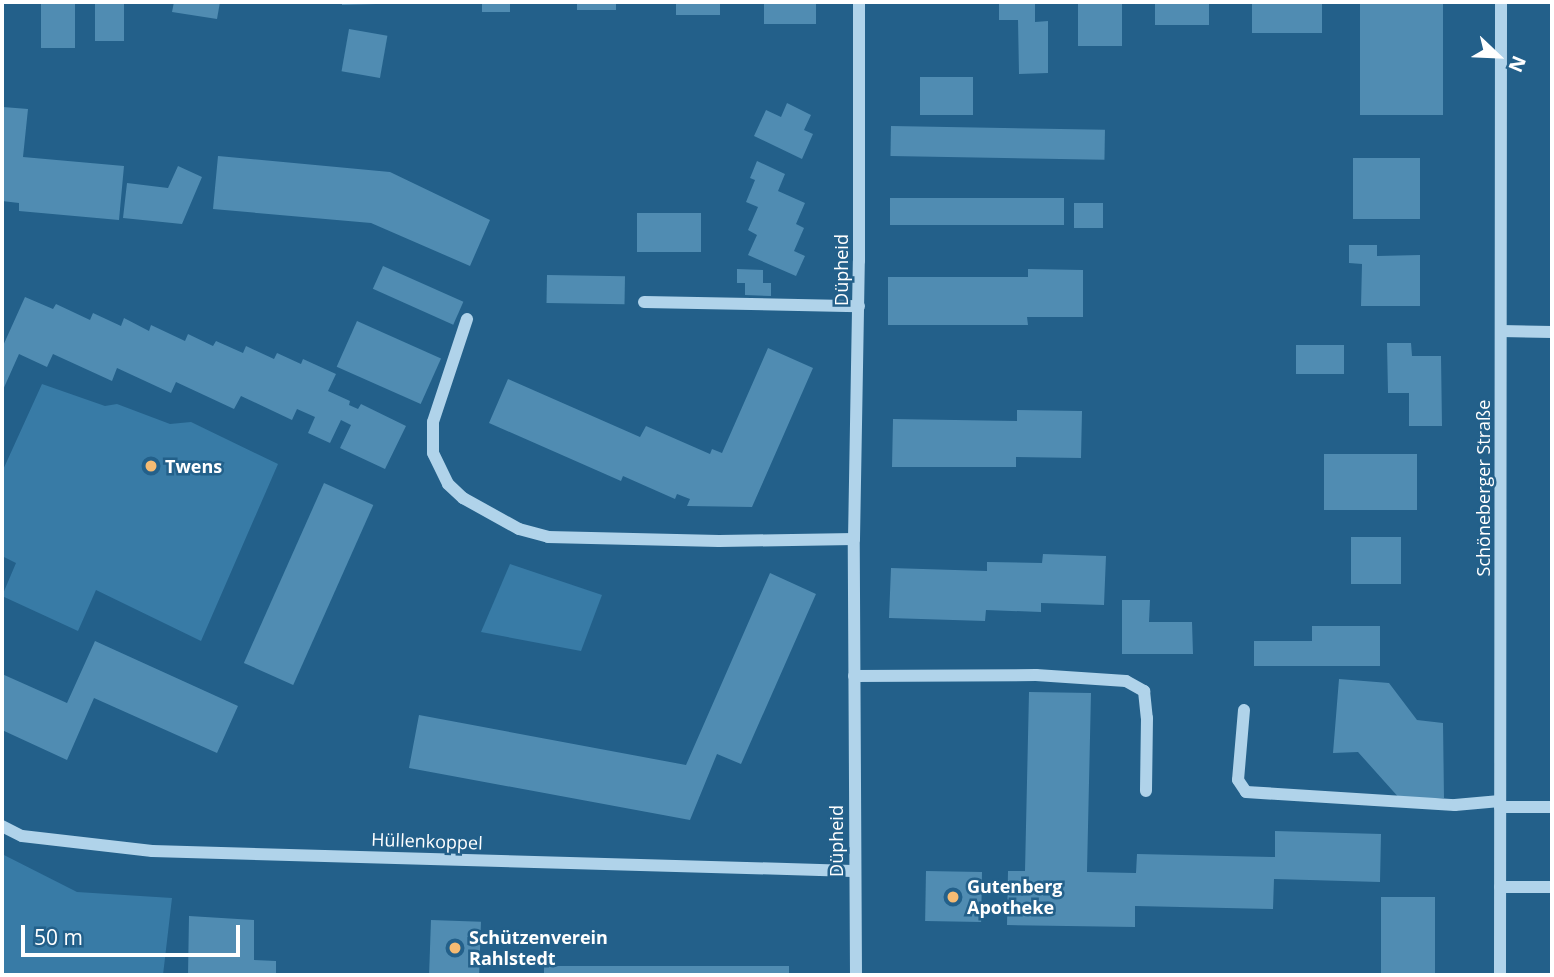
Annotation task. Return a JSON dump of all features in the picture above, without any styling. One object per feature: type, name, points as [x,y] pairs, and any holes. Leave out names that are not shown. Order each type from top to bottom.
[{"type":"street","name":"Düpheid","points":[[856,975],[853,872],[853,539],[859,306],[859,2]]},
{"type":"street","name":"Schöneberger Straße","points":[[1500,975],[1501,2]]},
{"type":"street","points":[[644,302],[859,306]]},
{"type":"street","points":[[467,319],[433,422],[433,453],[448,484],[464,498],[519,529],[548,537],[719,541],[853,539]]},
{"type":"street","points":[[1501,331],[1552,332]]},
{"type":"street","points":[[854,676],[1036,675],[1126,681],[1144,691],[1147,718],[1146,791]]},
{"type":"street","points":[[1244,710],[1238,780],[1246,792],[1455,805],[1552,807]]},
{"type":"street","name":"Hüllenkoppel","points":[[2,826],[22,836],[152,851],[853,872]]},
{"type":"street","points":[[1500,887],[1552,887]]},
{"type":"shaded area","points":[[42,384],[105,406],[117,404],[170,424],[191,422],[278,464],[201,641],[96,590],[78,631],[2,596],[16,563],[2,556],[2,472]]},
{"type":"shaded area","points":[[510,564],[602,595],[581,651],[481,632]]},
{"type":"shaded area","points":[[2,854],[77,892],[172,898],[163,975],[2,975]]},
{"type":"building","points":[[41,2],[75,2],[75,48],[41,48]]},
{"type":"building","points":[[95,2],[124,2],[124,41],[95,41]]},
{"type":"building","points":[[174,2],[220,2],[217,19],[172,12]]},
{"type":"building","points":[[342,2],[375,2],[376,4],[342,5]]},
{"type":"building","points":[[482,2],[510,2],[510,12],[482,12]]},
{"type":"building","points":[[577,2],[616,2],[616,10],[577,10]]},
{"type":"building","points":[[676,2],[720,2],[720,15],[676,15]]},
{"type":"building","points":[[764,2],[816,2],[816,24],[764,24]]},
{"type":"building","points":[[999,2],[1035,2],[1035,22],[1048,21],[1048,73],[1019,74],[1018,20],[999,20]]},
{"type":"building","points":[[1078,2],[1122,2],[1122,46],[1078,46]]},
{"type":"building","points":[[1155,2],[1209,2],[1209,25],[1155,25]]},
{"type":"building","points":[[1252,2],[1322,2],[1322,33],[1252,33]]},
{"type":"building","points":[[1360,2],[1443,2],[1443,115],[1360,115]]},
{"type":"building","points":[[349,29],[387,36],[380,78],[342,71]]},
{"type":"building","points":[[920,77],[973,77],[973,115],[920,115]]},
{"type":"building","points":[[787,103],[811,115],[804,130],[813,134],[802,159],[754,136],[766,110],[781,117]]},
{"type":"building","points":[[3,107],[28,109],[23,157],[124,166],[119,220],[19,211],[19,203],[2,201]]},
{"type":"building","points":[[891,126],[1105,130],[1104,160],[890,156]]},
{"type":"building","points":[[218,156],[390,172],[490,220],[470,266],[371,223],[213,209]]},
{"type":"building","points":[[1353,158],[1420,158],[1420,219],[1353,219]]},
{"type":"building","points":[[757,161],[785,174],[778,191],[805,203],[796,224],[804,228],[794,251],[805,256],[796,276],[748,255],[757,235],[748,230],[758,207],[746,202],[755,180],[750,178]]},
{"type":"building","points":[[178,166],[202,177],[182,224],[123,218],[127,183],[168,188]]},
{"type":"building","points":[[890,198],[1064,198],[1064,225],[890,225]]},
{"type":"building","points":[[1074,203],[1103,203],[1103,228],[1074,228]]},
{"type":"building","points":[[637,213],[701,213],[701,252],[637,252]]},
{"type":"building","points":[[1349,245],[1377,245],[1377,256],[1420,255],[1420,306],[1361,306],[1362,264],[1349,263]]},
{"type":"building","points":[[383,266],[463,302],[453,325],[373,289]]},
{"type":"building","points":[[737,269],[763,270],[763,283],[771,283],[771,296],[745,295],[745,283],[737,283]]},
{"type":"building","points":[[1028,269],[1083,270],[1083,317],[1027,317],[1028,325],[888,325],[888,277],[1028,277]]},
{"type":"building","points":[[547,275],[625,276],[624,304],[547,303]]},
{"type":"building","points":[[25,297],[53,309],[56,304],[90,320],[93,313],[121,326],[124,318],[149,331],[151,325],[185,341],[188,334],[213,346],[216,341],[243,353],[246,346],[274,359],[277,353],[301,364],[303,359],[336,374],[328,391],[350,401],[349,405],[358,409],[361,404],[406,426],[385,469],[340,448],[351,425],[341,420],[330,443],[308,433],[315,417],[297,409],[292,420],[241,396],[234,409],[176,382],[171,393],[117,368],[112,381],[53,354],[47,367],[19,354],[2,392],[2,348]]},
{"type":"building","points":[[357,321],[441,358],[421,404],[337,367]]},
{"type":"building","points":[[1387,343],[1411,343],[1412,356],[1441,356],[1442,426],[1409,426],[1409,393],[1388,393]]},
{"type":"building","points":[[1296,345],[1344,345],[1344,374],[1296,374]]},
{"type":"building","points":[[768,348],[813,368],[752,507],[687,506],[690,499],[677,494],[675,499],[623,476],[621,481],[489,423],[508,379],[640,437],[646,426],[710,454],[712,449],[722,453]]},
{"type":"building","points":[[1017,410],[1082,411],[1081,458],[1016,457],[1016,467],[892,467],[893,419],[1017,421]]},
{"type":"building","points":[[1324,454],[1417,454],[1417,510],[1324,510]]},
{"type":"building","points":[[324,483],[373,505],[293,685],[244,663]]},
{"type":"building","points":[[1351,537],[1401,537],[1401,584],[1351,584]]},
{"type":"building","points":[[1043,554],[1106,556],[1104,605],[1041,603],[1041,612],[986,610],[985,621],[889,618],[891,568],[987,571],[987,562],[1042,563]]},
{"type":"building","points":[[770,573],[816,594],[741,764],[717,754],[690,820],[409,768],[419,715],[686,765]]},
{"type":"building","points":[[1122,600],[1150,600],[1149,622],[1192,622],[1193,654],[1122,654]]},
{"type":"building","points":[[1312,626],[1380,626],[1380,666],[1254,666],[1254,641],[1312,641]]},
{"type":"building","points":[[95,641],[238,706],[217,753],[94,698],[67,760],[2,730],[2,674],[67,703]]},
{"type":"building","points":[[1339,679],[1389,683],[1417,720],[1443,723],[1444,798],[1401,800],[1358,752],[1333,753]]},
{"type":"building","points":[[1029,692],[1091,693],[1087,872],[1136,873],[1137,854],[1275,857],[1275,831],[1381,834],[1380,882],[1274,879],[1273,909],[1135,906],[1135,927],[1007,925],[1008,871],[1025,871]]},
{"type":"building","name":"Gutenberg Apotheke","points":[[926,871],[982,872],[981,922],[925,921]]},
{"type":"building","points":[[1381,897],[1435,897],[1435,975],[1381,975]]},
{"type":"building","points":[[189,916],[254,920],[254,960],[276,961],[276,975],[188,975]]},
{"type":"building","name":"Schützenverein Rahlstedt","points":[[431,920],[481,922],[479,975],[429,975]]},
{"type":"building","points":[[544,966],[789,966],[789,975],[544,975]]},
{"type":"place","name":"Twens","points":[[151,466]]},
{"type":"place","name":"Gutenberg Apotheke","points":[[953,897]]},
{"type":"place","name":"Schützenverein Rahlstedt","points":[[455,948]]}]
